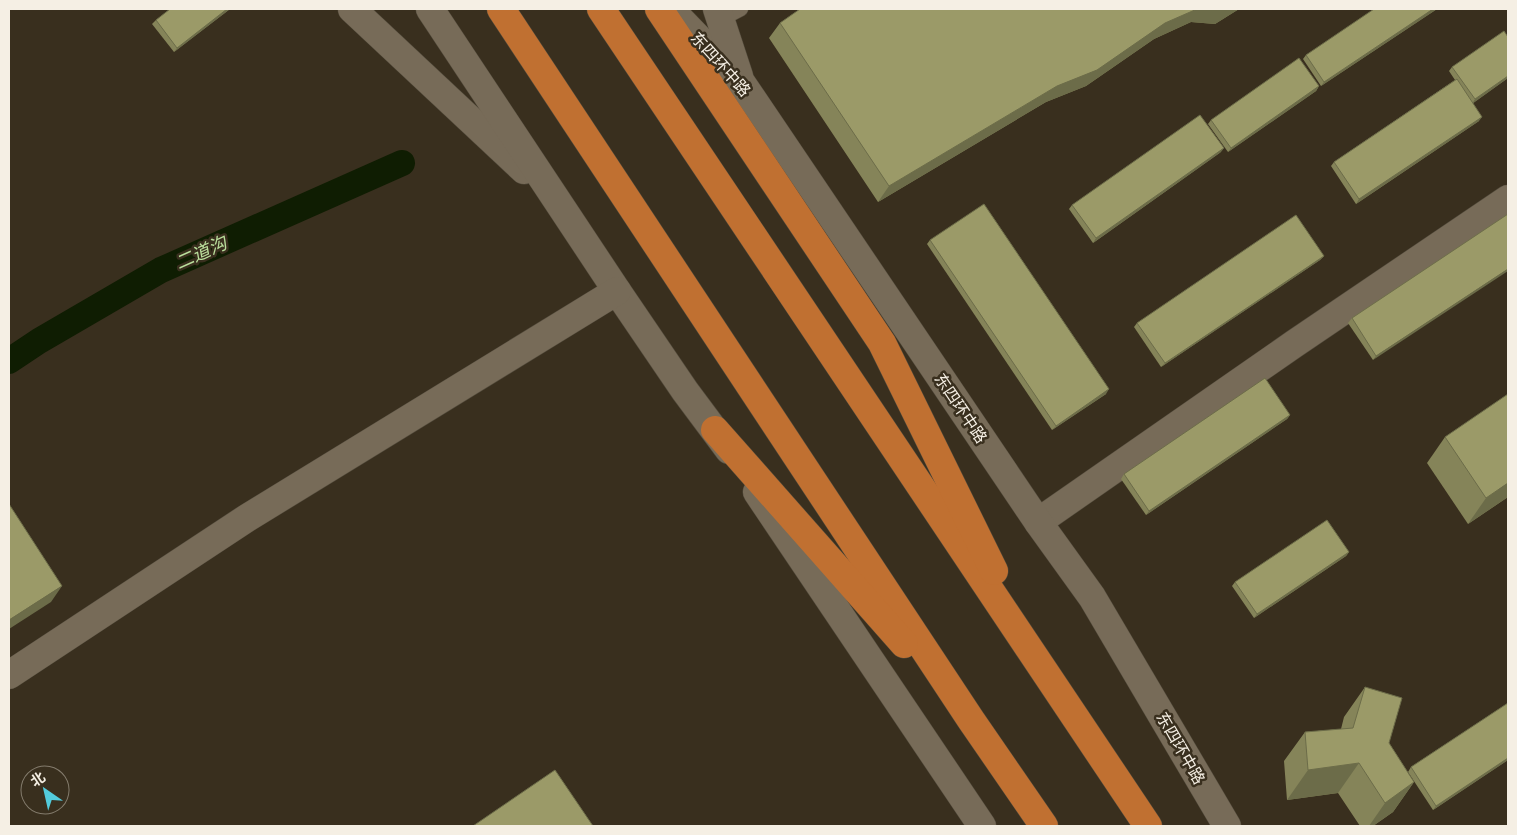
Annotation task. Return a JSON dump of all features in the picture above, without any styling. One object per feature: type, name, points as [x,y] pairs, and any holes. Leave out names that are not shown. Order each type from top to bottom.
[{"type":"highway","points":[[500,9],[971,720],[1044,826]]},
{"type":"highway","points":[[601,9],[1148,826]]},
{"type":"highway","points":[[659,9],[882,343],[1041,667]]},
{"type":"highway","points":[[715,430],[971,720]]},
{"type":"street","points":[[352,9],[558,203]]},
{"type":"street","points":[[430,9],[685,391],[715,430],[810,569],[982,826]]},
{"type":"street","name":"东四环中路","points":[[670,9],[741,82],[1038,522],[1092,598],[1227,826]]},
{"type":"street","points":[[726,12],[741,82]]},
{"type":"street","points":[[1038,522],[1294,344],[1508,199]]},
{"type":"street","points":[[9,675],[247,518],[618,291]]},
{"type":"building","points":[[170,9],[227,9],[177,48],[156,20]]},
{"type":"building","points":[[800,9],[1197,9],[1165,23],[1097,70],[1057,86],[889,186],[780,23]]},
{"type":"building","points":[[1374,9],[1433,9],[1324,82],[1306,55]]},
{"type":"building","points":[[1504,31],[1508,37],[1508,76],[1475,99],[1452,67]]},
{"type":"building","points":[[1299,58],[1319,86],[1231,148],[1211,120]]},
{"type":"building","points":[[1457,79],[1482,117],[1359,199],[1334,162]]},
{"type":"building","points":[[1200,115],[1224,148],[1096,238],[1072,205]]},
{"type":"building","points":[[984,204],[1109,389],[1056,426],[930,240]]},
{"type":"building","points":[[1508,214],[1508,269],[1376,356],[1352,318]]},
{"type":"building","points":[[1296,215],[1324,256],[1165,363],[1137,323]]},
{"type":"building","points":[[1265,378],[1290,415],[1149,511],[1124,474]]},
{"type":"building","points":[[1508,394],[1508,483],[1486,498],[1445,437]]},
{"type":"building","points":[[9,504],[62,586],[9,620]]},
{"type":"building","points":[[1327,520],[1349,552],[1257,614],[1235,582]]},
{"type":"building","points":[[1365,687],[1402,698],[1389,743],[1414,782],[1385,803],[1359,763],[1308,770],[1305,732],[1353,728]]},
{"type":"building","points":[[1508,703],[1508,758],[1436,806],[1411,767]]},
{"type":"building","points":[[555,770],[593,826],[473,826]]},
{"type":"waterway","name":"二道沟","points":[[9,361],[39,341],[161,270],[402,163]]}]
